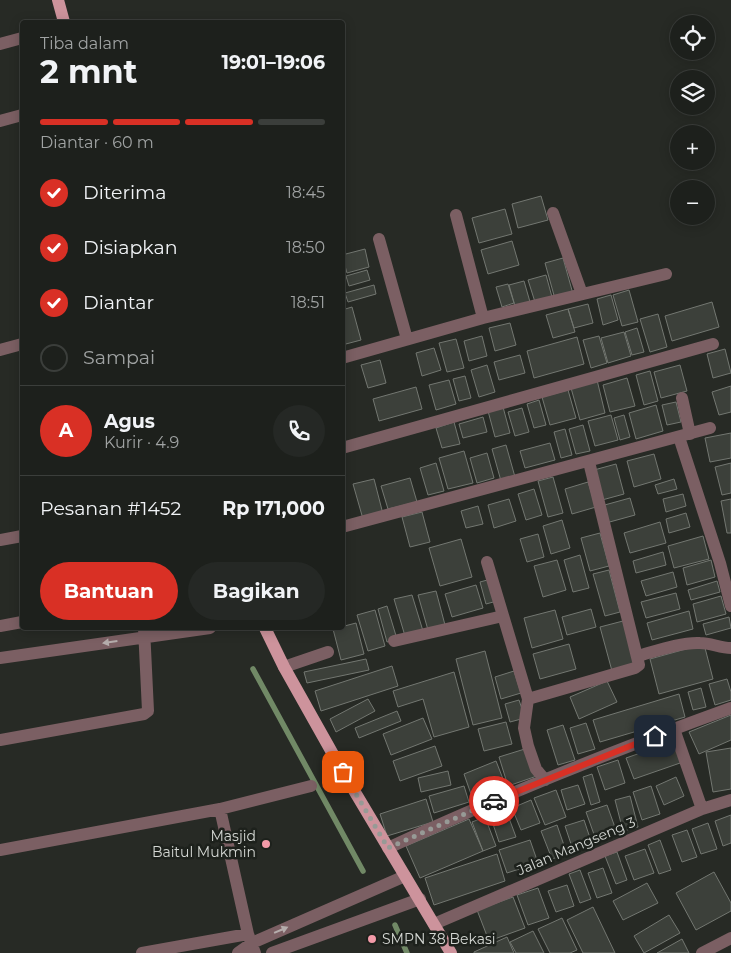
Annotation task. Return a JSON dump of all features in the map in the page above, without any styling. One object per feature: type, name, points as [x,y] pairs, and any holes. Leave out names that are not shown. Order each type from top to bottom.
[{"type":"main road","points":[[58,0],[63,20]]},
{"type":"main road","points":[[266,630],[284,667],[343,772],[451,953]]},
{"type":"street","points":[[0,44],[20,39]]},
{"type":"street","points":[[0,121],[20,116]]},
{"type":"street","points":[[553,213],[582,294]]},
{"type":"street","points":[[456,215],[483,318]]},
{"type":"street","points":[[379,239],[407,339]]},
{"type":"street","points":[[345,357],[483,318],[666,274]]},
{"type":"street","points":[[345,447],[713,344]]},
{"type":"street","points":[[0,350],[20,345]]},
{"type":"street","points":[[682,398],[684,435],[726,562],[731,606]]},
{"type":"street","points":[[345,526],[710,428]]},
{"type":"street","points":[[528,699],[635,668],[639,665],[589,462]]},
{"type":"street","points":[[0,540],[20,536]]},
{"type":"street","points":[[487,562],[528,699],[524,728],[536,769],[544,780]]},
{"type":"street","points":[[394,641],[503,616]]},
{"type":"street","points":[[0,626],[20,622]]},
{"type":"street","points":[[0,658],[145,632],[178,630]]},
{"type":"street","points":[[0,740],[144,714],[148,710],[145,632]]},
{"type":"street","points":[[638,656],[701,642],[718,647],[731,648]]},
{"type":"street","points":[[284,667],[328,652]]},
{"type":"street","points":[[388,848],[446,821],[544,780],[731,708]]},
{"type":"street","points":[[674,729],[702,809]]},
{"type":"street","points":[[0,850],[220,809],[311,786]]},
{"type":"street","name":"Jalan Mangseng 3","points":[[434,924],[702,809],[731,800]]},
{"type":"street","points":[[220,809],[252,943]]},
{"type":"street","points":[[238,953],[252,943],[405,876]]},
{"type":"street","points":[[272,953],[393,908],[420,900]]},
{"type":"street","points":[[702,953],[731,938]]},
{"type":"street","points":[[142,953],[252,943]]},
{"type":"building","points":[[541,196],[548,220],[518,228],[512,204]]},
{"type":"building","points":[[505,209],[512,234],[479,243],[472,218]]},
{"type":"building","points":[[512,241],[519,265],[488,274],[481,250]]},
{"type":"building","points":[[365,249],[369,267],[347,273],[345,254]]},
{"type":"building","points":[[563,258],[573,294],[555,299],[545,263]]},
{"type":"building","points":[[367,270],[370,280],[349,286],[346,276]]},
{"type":"building","points":[[546,275],[552,297],[535,302],[528,280]]},
{"type":"building","points":[[524,281],[530,302],[515,306],[509,285]]},
{"type":"building","points":[[508,284],[514,303],[502,307],[496,287]]},
{"type":"building","points":[[374,285],[376,294],[348,302],[345,293]]},
{"type":"building","points":[[629,290],[638,322],[622,326],[613,295]]},
{"type":"building","points":[[611,295],[618,320],[603,325],[597,299]]},
{"type":"building","points":[[712,302],[719,327],[672,341],[665,316]]},
{"type":"building","points":[[588,304],[593,323],[574,328],[568,309]]},
{"type":"building","points":[[352,307],[361,340],[345,344],[345,309]]},
{"type":"building","points":[[568,309],[575,332],[553,338],[546,315]]},
{"type":"building","points":[[658,314],[667,347],[650,352],[640,319]]},
{"type":"building","points":[[510,323],[516,345],[495,351],[489,328]]},
{"type":"building","points":[[637,328],[644,352],[632,355],[625,332]]},
{"type":"building","points":[[624,332],[631,356],[608,363],[601,338]]},
{"type":"building","points":[[482,336],[487,356],[469,361],[464,341]]},
{"type":"building","points":[[599,336],[607,363],[591,368],[583,340]]},
{"type":"building","points":[[577,337],[584,364],[534,378],[527,351]]},
{"type":"building","points":[[456,339],[464,368],[447,372],[439,343]]},
{"type":"building","points":[[434,348],[441,370],[422,376],[416,353]]},
{"type":"building","points":[[725,349],[731,373],[713,378],[707,354]]},
{"type":"building","points":[[520,355],[525,373],[499,380],[494,362]]},
{"type":"building","points":[[380,360],[386,383],[368,388],[361,365]]},
{"type":"building","points":[[487,365],[495,392],[479,397],[471,370]]},
{"type":"building","points":[[680,365],[687,391],[661,398],[654,372]]},
{"type":"building","points":[[650,371],[658,401],[644,405],[636,375]]},
{"type":"building","points":[[465,376],[471,398],[459,401],[453,379]]},
{"type":"building","points":[[627,378],[635,406],[610,412],[603,385]]},
{"type":"building","points":[[449,380],[456,404],[436,410],[429,385]]},
{"type":"building","points":[[597,380],[605,413],[580,420],[571,388]]},
{"type":"building","points":[[731,386],[731,412],[719,415],[712,392]]},
{"type":"building","points":[[416,387],[422,409],[379,421],[373,399]]},
{"type":"building","points":[[568,390],[576,418],[550,425],[542,397]]},
{"type":"building","points":[[539,400],[546,425],[534,428],[527,404]]},
{"type":"building","points":[[676,402],[681,422],[667,425],[662,405]]},
{"type":"building","points":[[656,405],[663,431],[636,439],[629,413]]},
{"type":"building","points":[[503,407],[510,433],[495,437],[488,411]]},
{"type":"building","points":[[522,408],[529,432],[515,436],[508,412]]},
{"type":"building","points":[[611,415],[618,440],[595,446],[588,421]]},
{"type":"building","points":[[624,415],[630,437],[620,440],[614,418]]},
{"type":"building","points":[[483,417],[487,432],[463,438],[459,424]]},
{"type":"building","points":[[454,422],[460,444],[442,448],[436,428]]},
{"type":"building","points":[[583,425],[590,451],[576,454],[569,429]]},
{"type":"building","points":[[565,429],[572,455],[561,458],[554,432]]},
{"type":"building","points":[[731,433],[731,458],[710,462],[705,438]]},
{"type":"building","points":[[550,443],[555,460],[525,468],[520,451]]},
{"type":"building","points":[[506,445],[515,477],[501,481],[492,449]]},
{"type":"building","points":[[464,451],[473,483],[448,489],[439,458]]},
{"type":"building","points":[[487,453],[494,478],[477,483],[470,458]]},
{"type":"building","points":[[654,454],[661,479],[634,487],[627,461]]},
{"type":"building","points":[[436,463],[444,491],[428,495],[420,468]]},
{"type":"building","points":[[731,463],[731,493],[722,495],[715,467]]},
{"type":"building","points":[[616,464],[624,494],[602,500],[594,470]]},
{"type":"building","points":[[553,477],[563,513],[548,517],[538,481]]},
{"type":"building","points":[[410,478],[417,502],[388,509],[381,486]]},
{"type":"building","points":[[374,479],[383,514],[363,519],[353,484]]},
{"type":"building","points":[[674,479],[677,489],[658,494],[655,485]]},
{"type":"building","points":[[588,482],[596,507],[572,514],[565,489]]},
{"type":"building","points":[[534,489],[542,515],[526,520],[518,494]]},
{"type":"building","points":[[683,494],[686,506],[666,512],[663,499]]},
{"type":"building","points":[[630,498],[635,515],[606,523],[601,506]]},
{"type":"building","points":[[509,499],[516,521],[494,528],[488,505]]},
{"type":"building","points":[[731,499],[731,533],[727,533],[721,501]]},
{"type":"building","points":[[478,506],[483,524],[466,528],[461,511]]},
{"type":"building","points":[[422,512],[430,542],[410,547],[402,517]]},
{"type":"building","points":[[686,513],[690,527],[669,533],[666,519]]},
{"type":"building","points":[[562,520],[570,548],[551,554],[543,526]]},
{"type":"building","points":[[660,522],[666,543],[630,553],[624,533]]},
{"type":"building","points":[[600,533],[609,566],[590,571],[581,538]]},
{"type":"building","points":[[538,534],[544,557],[527,562],[520,539]]},
{"type":"building","points":[[703,536],[709,559],[674,568],[668,546]]},
{"type":"building","points":[[461,539],[472,577],[440,586],[429,548]]},
{"type":"building","points":[[663,552],[666,565],[636,573],[633,561]]},
{"type":"building","points":[[580,555],[589,588],[573,592],[564,560]]},
{"type":"building","points":[[557,560],[566,590],[543,597],[534,566]]},
{"type":"building","points":[[711,560],[715,577],[687,585],[683,568]]},
{"type":"building","points":[[609,570],[620,612],[605,616],[593,574]]},
{"type":"building","points":[[673,572],[677,587],[646,596],[641,581]]},
{"type":"building","points":[[491,579],[497,601],[486,604],[480,582]]},
{"type":"building","points":[[717,581],[720,592],[691,600],[688,590]]},
{"type":"building","points":[[476,585],[483,608],[452,617],[445,594]]},
{"type":"building","points":[[436,591],[445,625],[428,630],[418,595]]},
{"type":"building","points":[[676,593],[680,609],[646,618],[641,602]]},
{"type":"building","points":[[412,595],[423,631],[405,636],[394,599]]},
{"type":"building","points":[[721,596],[726,614],[697,622],[693,604]]},
{"type":"building","points":[[387,606],[397,639],[387,642],[378,609]]},
{"type":"building","points":[[591,609],[596,627],[567,635],[562,617]]},
{"type":"building","points":[[375,610],[385,646],[368,651],[357,615]]},
{"type":"building","points":[[555,610],[563,639],[532,648],[524,618]]},
{"type":"building","points":[[689,611],[693,629],[652,640],[647,623]]},
{"type":"building","points":[[729,617],[731,628],[706,635],[703,624]]},
{"type":"building","points":[[623,621],[635,665],[612,671],[600,627]]},
{"type":"building","points":[[356,623],[364,654],[341,660],[333,630],[345,630],[345,626]]},
{"type":"building","points":[[569,644],[576,669],[540,679],[533,654]]},
{"type":"building","points":[[704,644],[713,679],[659,694],[650,659]]},
{"type":"building","points":[[485,651],[502,718],[473,725],[456,659]]},
{"type":"building","points":[[366,659],[369,670],[307,683],[304,672]]},
{"type":"building","points":[[392,666],[398,686],[321,711],[315,691]]},
{"type":"building","points":[[514,671],[521,693],[501,699],[495,677]]},
{"type":"building","points":[[454,672],[469,727],[434,737],[423,699],[398,707],[393,691]]},
{"type":"building","points":[[727,679],[731,700],[715,705],[709,684]]},
{"type":"building","points":[[607,681],[617,702],[579,719],[570,697]]},
{"type":"building","points":[[701,688],[706,707],[693,710],[688,692]]},
{"type":"building","points":[[679,694],[685,717],[600,742],[593,720]]},
{"type":"building","points":[[368,699],[375,711],[336,732],[330,719]]},
{"type":"building","points":[[519,700],[525,718],[510,722],[505,704]]},
{"type":"building","points":[[397,711],[401,721],[359,738],[355,728]]},
{"type":"building","points":[[731,715],[731,740],[699,754],[689,732]]},
{"type":"building","points":[[423,718],[432,739],[391,755],[383,734]]},
{"type":"building","points":[[506,722],[512,744],[484,751],[478,729]]},
{"type":"building","points":[[586,723],[595,749],[578,754],[570,728]]},
{"type":"building","points":[[563,725],[575,760],[558,765],[547,730]]},
{"type":"building","points":[[675,741],[683,762],[634,779],[626,758]]},
{"type":"building","points":[[435,746],[442,766],[400,781],[393,761]]},
{"type":"building","points":[[528,748],[537,776],[508,786],[499,757]]},
{"type":"building","points":[[731,748],[731,789],[713,792],[706,752]]},
{"type":"building","points":[[618,760],[625,783],[605,790],[597,767]]},
{"type":"building","points":[[496,761],[505,784],[472,797],[464,774]]},
{"type":"building","points":[[448,771],[451,785],[421,792],[418,778]]},
{"type":"building","points":[[592,774],[600,802],[591,805],[583,777]]},
{"type":"building","points":[[676,777],[684,796],[664,805],[656,786]]},
{"type":"building","points":[[578,785],[585,804],[567,810],[561,790]]},
{"type":"building","points":[[464,786],[469,802],[434,813],[429,796]]},
{"type":"building","points":[[651,786],[660,814],[642,820],[633,792]]},
{"type":"building","points":[[556,790],[566,817],[545,825],[534,798]]},
{"type":"building","points":[[630,796],[638,827],[623,831],[615,800]]},
{"type":"building","points":[[426,799],[433,822],[387,836],[380,814]]},
{"type":"building","points":[[531,800],[540,823],[521,830],[512,808]]},
{"type":"building","points":[[607,805],[617,833],[596,840],[586,812]]},
{"type":"building","points":[[506,810],[516,837],[499,842],[490,815]]},
{"type":"building","points":[[731,815],[731,843],[723,846],[715,821]]},
{"type":"building","points":[[485,817],[496,846],[483,851],[472,822]]},
{"type":"building","points":[[469,819],[483,851],[420,878],[406,846]]},
{"type":"building","points":[[584,820],[591,841],[572,847],[565,826]]},
{"type":"building","points":[[708,823],[717,849],[701,854],[692,829]]},
{"type":"building","points":[[557,825],[567,854],[552,859],[541,831]]},
{"type":"building","points":[[687,830],[697,857],[682,862],[672,835]]},
{"type":"building","points":[[530,840],[538,863],[507,873],[499,850]]},
{"type":"building","points":[[660,840],[671,870],[659,874],[648,845]]},
{"type":"building","points":[[645,849],[654,873],[634,880],[625,856]]},
{"type":"building","points":[[617,852],[627,880],[616,884],[605,856]]},
{"type":"building","points":[[497,854],[505,881],[434,905],[425,878]]},
{"type":"building","points":[[603,868],[612,893],[597,898],[588,873]]},
{"type":"building","points":[[580,870],[591,899],[580,903],[569,874]]},
{"type":"building","points":[[714,872],[731,903],[731,911],[696,930],[676,893]]},
{"type":"building","points":[[647,883],[658,903],[623,920],[613,901]]},
{"type":"building","points":[[567,885],[574,906],[556,912],[548,891]]},
{"type":"building","points":[[538,888],[549,918],[528,925],[517,895]]},
{"type":"building","points":[[513,897],[525,928],[489,941],[477,910]]},
{"type":"building","points":[[593,907],[615,953],[583,953],[567,920]]},
{"type":"building","points":[[669,915],[680,933],[644,953],[634,936]]},
{"type":"building","points":[[562,918],[577,950],[570,953],[550,953],[538,929]]},
{"type":"building","points":[[533,931],[544,953],[516,953],[510,942]]},
{"type":"building","points":[[507,937],[514,953],[474,953],[474,952]]},
{"type":"building","points":[[682,939],[689,953],[657,953]]},
{"type":"waterway","points":[[253,669],[363,871]]},
{"type":"waterway","points":[[395,925],[407,953]]},
{"type":"way so far","points":[[343,772],[388,848],[494,801]]},
{"type":"place","name":"Masjid Baitul Mukmin","points":[[266,844]]},
{"type":"place","name":"SMPN 38 Bekasi","points":[[372,939]]},
{"type":"route","points":[[494,801],[655,736]]}]
